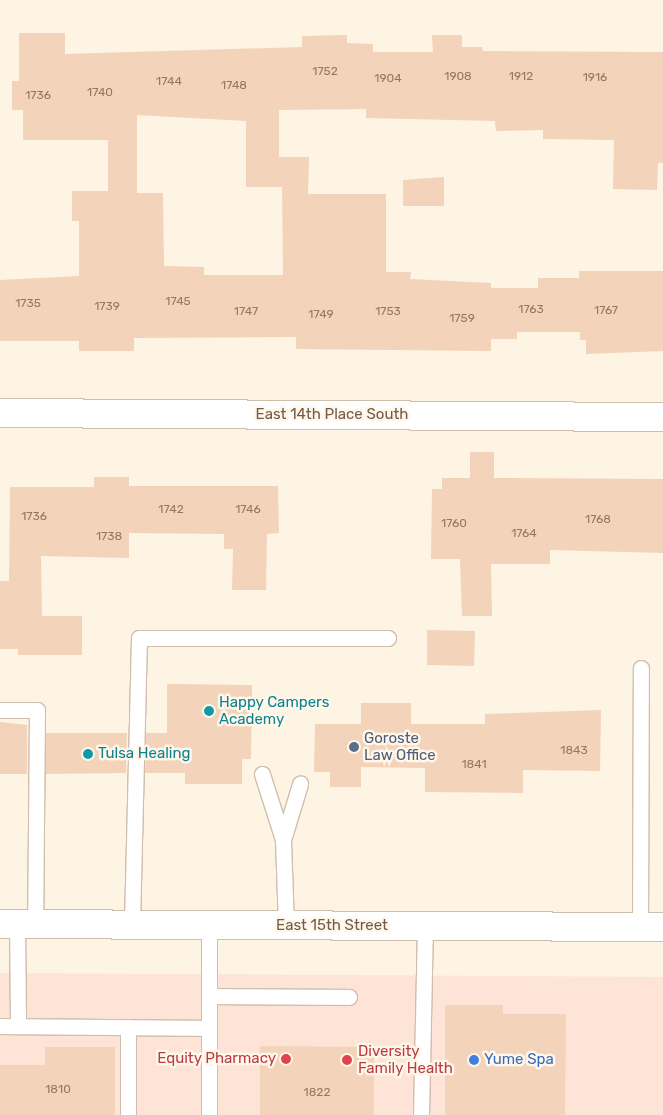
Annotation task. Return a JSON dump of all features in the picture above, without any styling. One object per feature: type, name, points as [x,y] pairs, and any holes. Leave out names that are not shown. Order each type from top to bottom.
[{"type":"street","name":"East 14th Place South","points":[[0,413],[663,417]]},
{"type":"street","name":"East 15th Street","points":[[17,924],[651,927]]},
{"type":"lane","points":[[132,924],[140,638],[388,638]]},
{"type":"lane","points":[[641,668],[651,927]]},
{"type":"lane","points":[[0,710],[37,710],[17,924],[18,1026]]},
{"type":"lane","points":[[262,774],[283,840],[286,926]]},
{"type":"lane","points":[[283,840],[300,784]]},
{"type":"lane","points":[[209,925],[209,1115]]},
{"type":"lane","points":[[422,1115],[425,926]]},
{"type":"lane","points":[[209,996],[349,997]]},
{"type":"lane","points":[[0,1026],[209,1028]]},
{"type":"lane","points":[[128,1027],[128,1115]]},
{"type":"shaded area","points":[[0,973],[663,977],[663,1115],[0,1115]]},
{"type":"building","points":[[19,33],[65,33],[65,54],[302,47],[302,36],[347,35],[347,43],[373,44],[373,52],[433,52],[432,35],[462,35],[462,47],[482,47],[483,51],[663,52],[663,163],[658,163],[657,190],[613,189],[614,140],[543,139],[543,130],[496,131],[495,121],[366,118],[366,109],[279,110],[279,157],[309,157],[308,194],[386,194],[386,272],[411,272],[410,279],[491,283],[491,288],[538,288],[538,278],[579,278],[579,271],[663,271],[663,351],[586,354],[586,340],[580,340],[580,332],[517,332],[517,339],[491,339],[491,351],[296,349],[296,337],[134,338],[134,351],[79,351],[79,341],[0,341],[0,280],[79,276],[79,221],[72,221],[72,191],[108,191],[108,140],[23,140],[23,110],[12,110],[12,81],[19,81]],"holes":[[[137,115],[246,121],[246,187],[282,187],[283,275],[204,275],[204,267],[164,266],[163,193],[137,193]]]},
{"type":"building","points":[[444,177],[444,206],[403,206],[403,180]]},
{"type":"building","points":[[470,452],[494,452],[494,478],[663,479],[663,553],[550,550],[550,564],[491,564],[492,616],[462,616],[460,559],[431,559],[432,489],[442,489],[442,478],[470,478]]},
{"type":"building","points":[[94,477],[129,477],[129,486],[278,486],[279,533],[267,534],[266,590],[232,590],[233,549],[224,549],[224,534],[129,533],[129,558],[41,556],[42,616],[82,616],[82,655],[18,655],[18,649],[0,649],[0,581],[9,581],[10,487],[94,487]]},
{"type":"building","points":[[427,630],[475,631],[474,666],[427,665]]},
{"type":"building","name":"Happy Campers Academy","points":[[167,684],[252,685],[251,759],[242,759],[242,784],[185,784],[185,773],[145,773],[146,733],[167,733]]},
{"type":"building","points":[[361,703],[411,703],[411,724],[485,724],[485,714],[601,710],[600,771],[523,770],[523,793],[425,792],[425,768],[361,767],[361,787],[330,787],[330,772],[314,772],[315,724],[361,724]]},
{"type":"building","points":[[0,722],[27,725],[27,774],[0,774]]},
{"type":"building","name":"Tulsa Healing","points":[[46,733],[127,733],[126,773],[46,774]]},
{"type":"building","points":[[445,1005],[503,1005],[503,1014],[566,1014],[565,1115],[445,1115]]},
{"type":"building","points":[[260,1046],[374,1047],[374,1115],[260,1115]]},
{"type":"building","points":[[45,1047],[115,1047],[115,1115],[0,1115],[0,1065],[45,1065]]},
{"type":"place","name":"Happy Campers Academy","points":[[209,711]]},
{"type":"place","name":"Goroste Law Office","points":[[354,747]]},
{"type":"place","name":"Tulsa Healing","points":[[88,754]]},
{"type":"place","name":"Equity Pharmacy","points":[[286,1059]]},
{"type":"place","name":"Diversity Family Health","points":[[347,1060]]},
{"type":"place","name":"Yume Spa","points":[[474,1060]]}]
